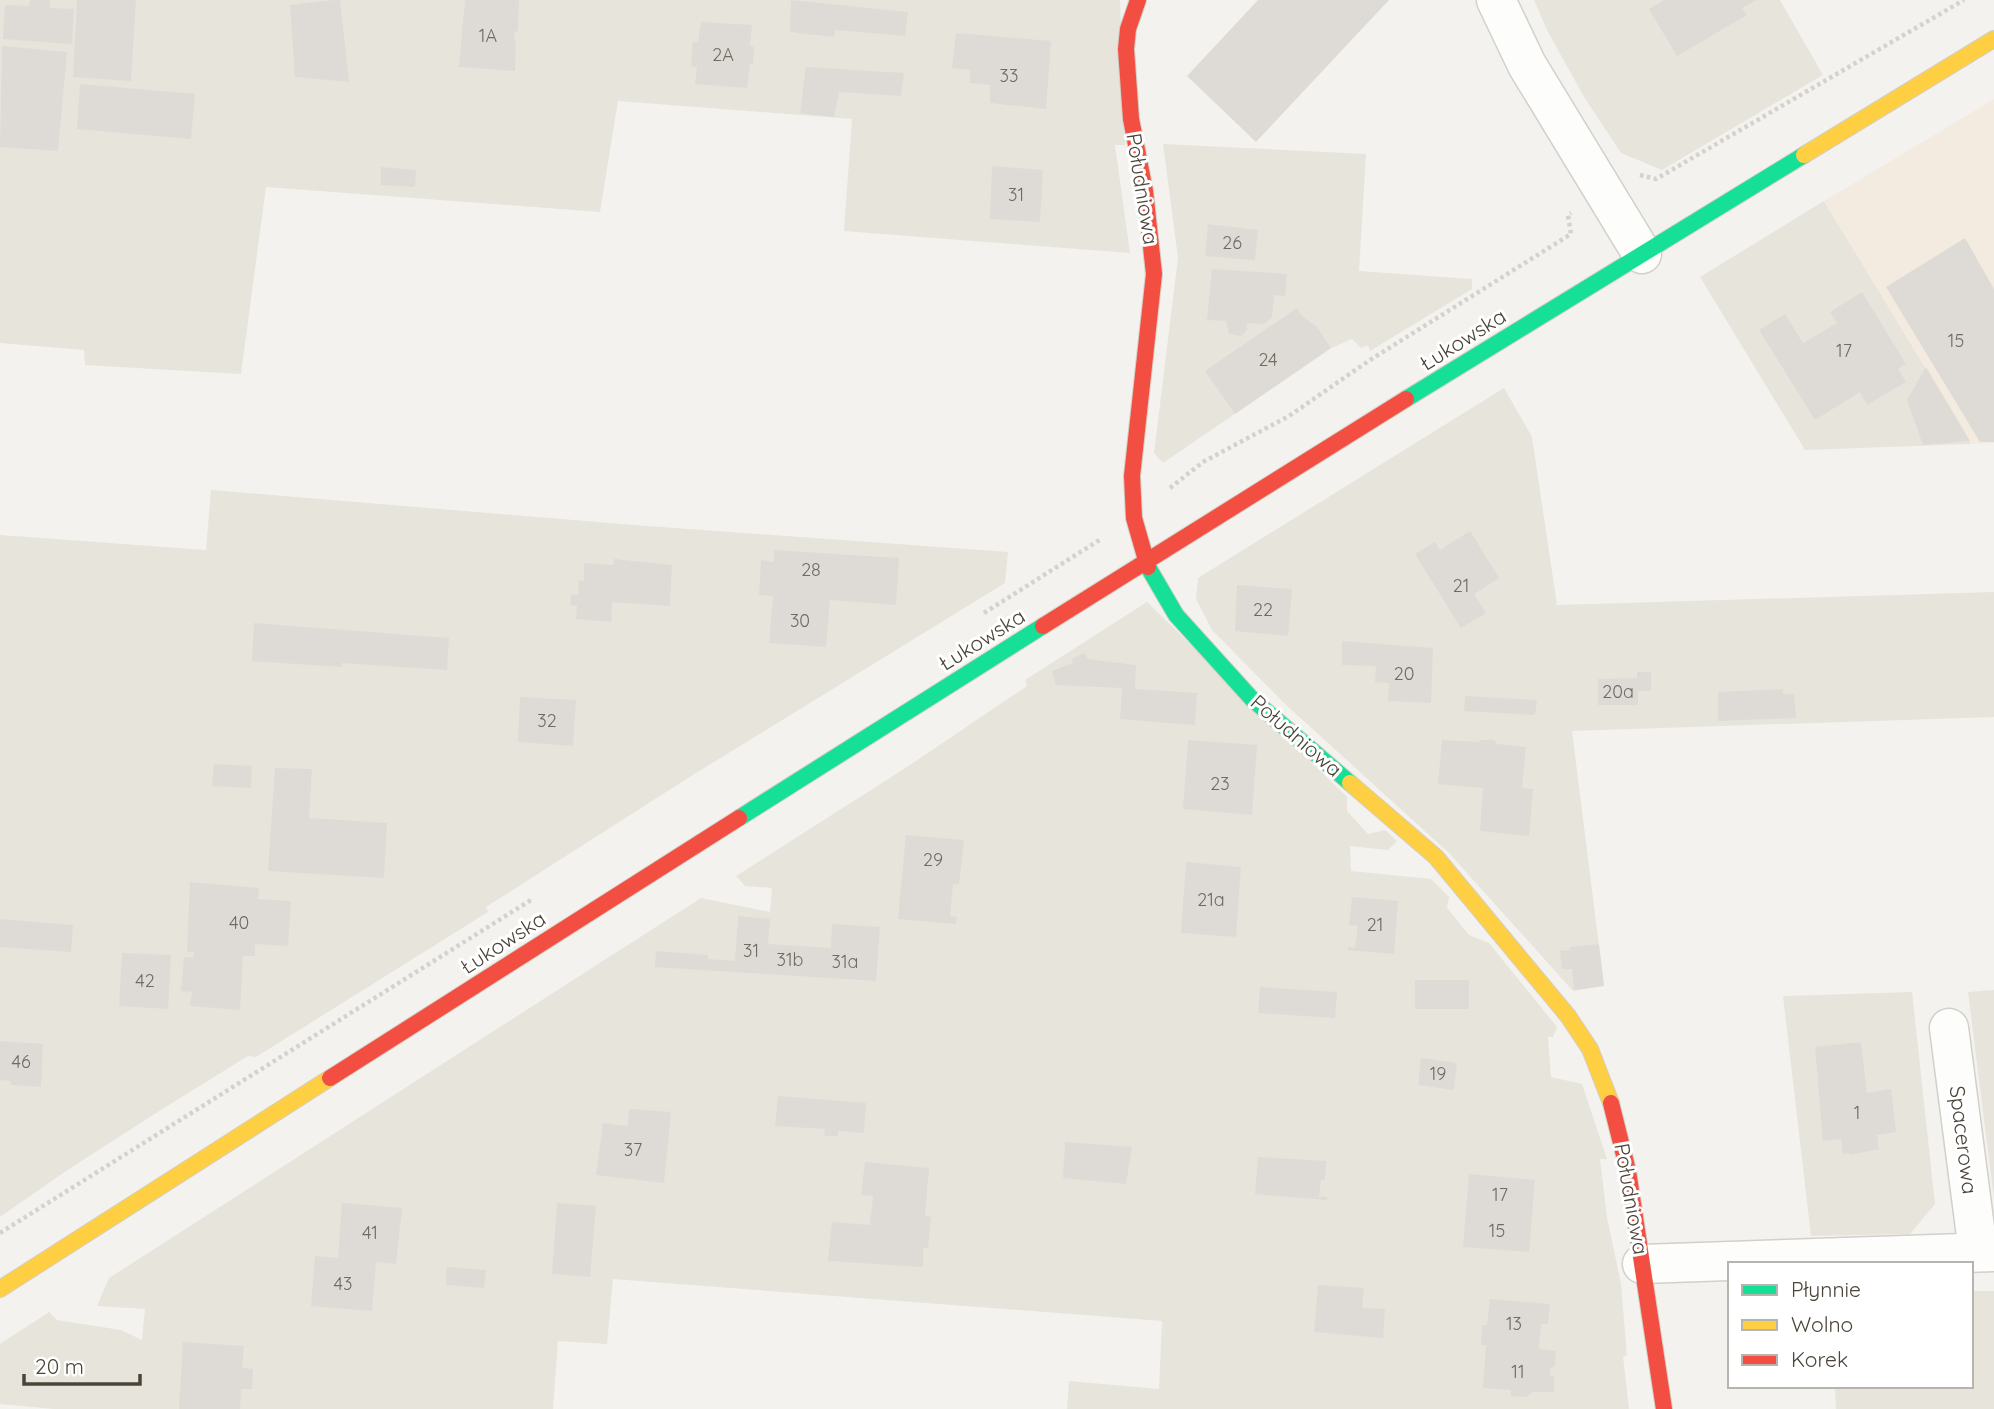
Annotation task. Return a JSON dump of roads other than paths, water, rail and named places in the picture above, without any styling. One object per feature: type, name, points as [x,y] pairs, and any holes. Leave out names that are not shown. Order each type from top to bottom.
[{"type":"main road","name":"Południowa","points":[[1138,0],[1128,29],[1126,49],[1131,119],[1145,191],[1154,274],[1132,476],[1134,518],[1145,561],[1176,615],[1252,699],[1436,857],[1568,1016],[1590,1049],[1616,1117],[1628,1171],[1664,1409]]},
{"type":"main road","name":"Łukowska","points":[[0,1289],[1145,561],[1994,39]]},
{"type":"street","points":[[1496,0],[1527,65],[1642,254]]},
{"type":"street","name":"Spacerowa","points":[[1949,1028],[1986,1252]]},
{"type":"street","points":[[1642,1264],[1986,1252]]}]
